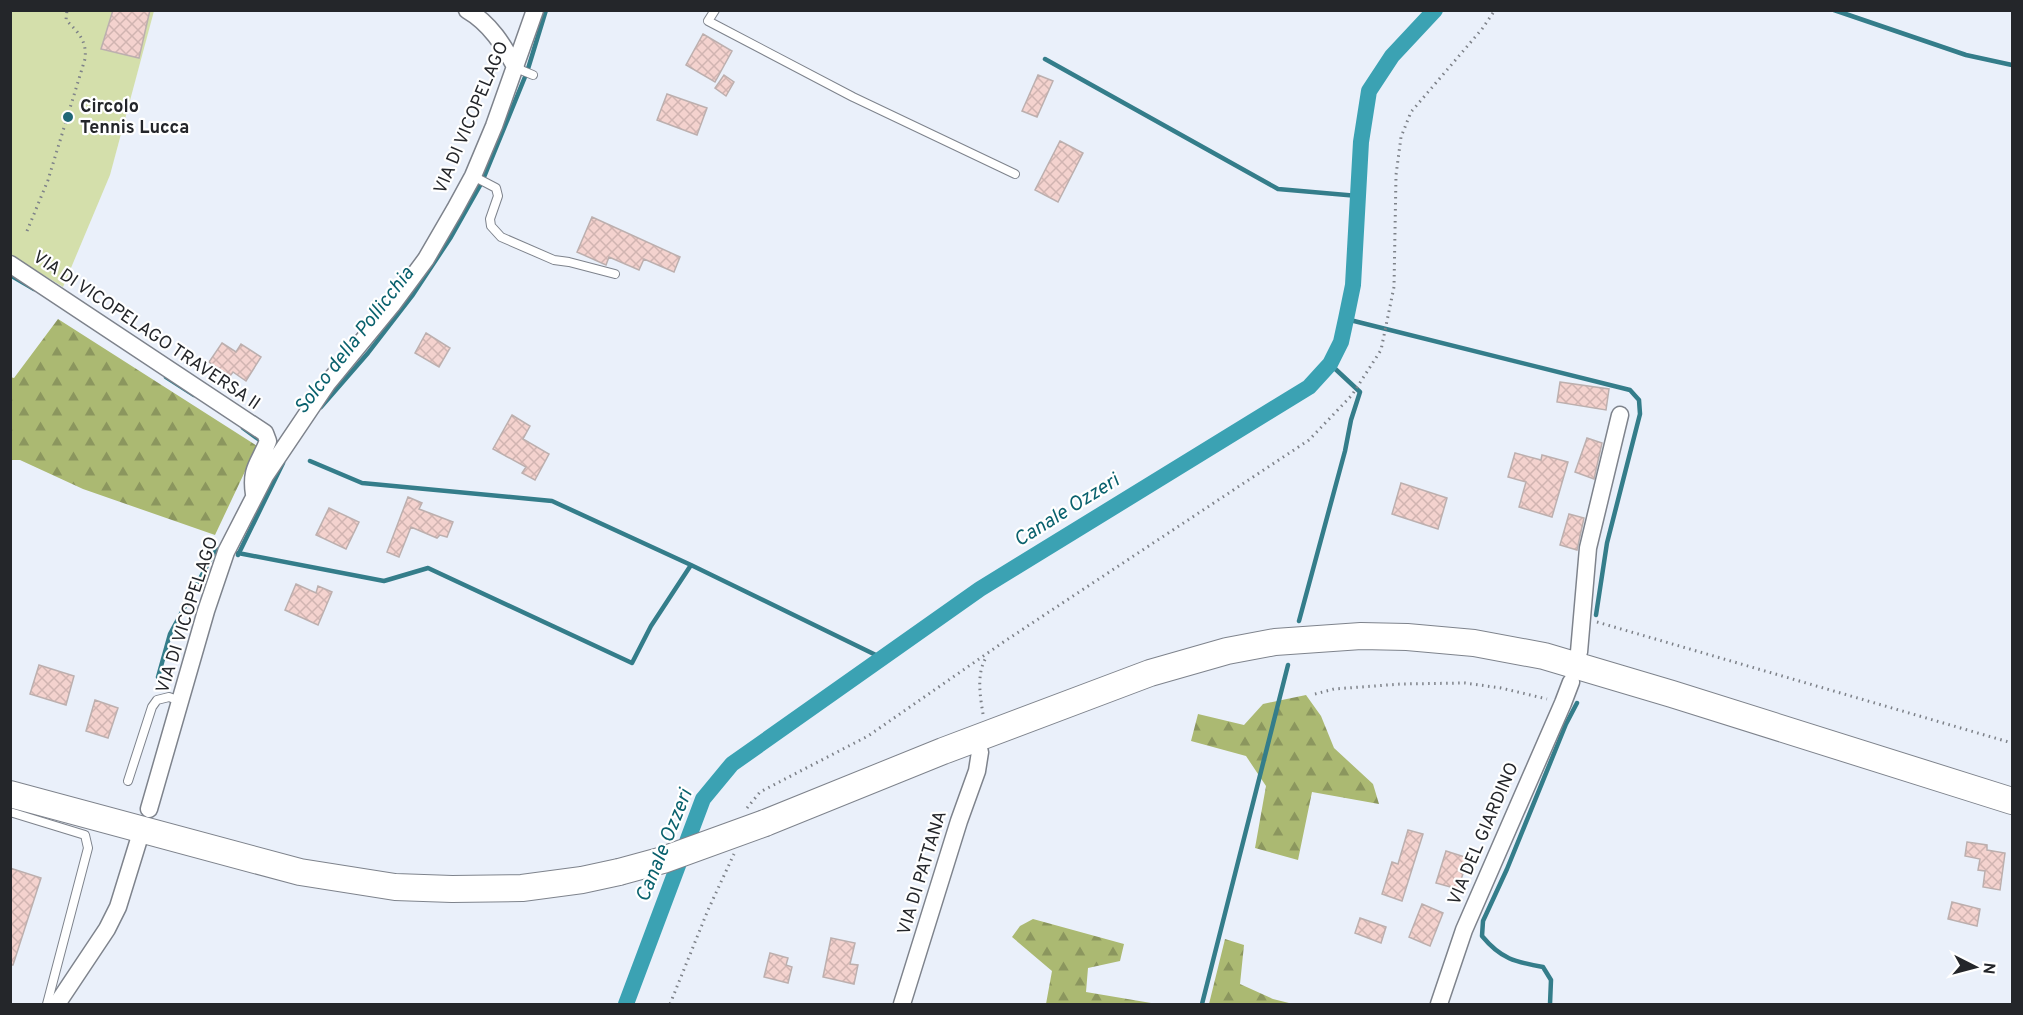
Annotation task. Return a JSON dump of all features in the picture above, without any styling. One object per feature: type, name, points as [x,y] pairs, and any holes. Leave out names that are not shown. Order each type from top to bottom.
[{"type":"main road","points":[[10,794],[290,870],[334,879],[395,887],[522,888],[582,880],[663,861],[1150,673],[1227,651],[1265,644],[1361,636],[1407,637],[1474,643],[1544,656],[2013,801]]},
{"type":"street","points":[[467,10],[493,31],[518,70]]},
{"type":"street","name":"VIA DI VICOPELAGO","points":[[149,809],[226,552],[265,476],[327,384],[392,305],[426,259],[475,177],[518,70],[535,10]]},
{"type":"street","name":"VIA DI VICOPELAGO TRAVERSA II","points":[[10,264],[265,433],[268,441],[254,467],[255,495]]},
{"type":"street","points":[[1579,652],[1588,548],[1620,415]]},
{"type":"street","name":"VIA DEL GIARDINO","points":[[1439,1005],[1464,930],[1571,682]]},
{"type":"street","name":"VIA DI PATTANA","points":[[902,1005],[959,821],[977,771],[980,752]]},
{"type":"street","points":[[57,1005],[115,914],[140,839]]},
{"type":"lane","points":[[715,10],[708,21],[854,97],[1015,174]]},
{"type":"lane","points":[[518,70],[533,75]]},
{"type":"lane","points":[[475,177],[496,188],[498,196],[490,219],[490,226],[501,237],[554,260],[569,261],[615,274]]},
{"type":"lane","points":[[128,781],[152,707],[157,700],[169,697],[180,701]]},
{"type":"lane","points":[[10,812],[86,835],[88,848],[47,1005]]},
{"type":"path","points":[[27,231],[48,180],[85,59],[84,40],[66,20],[67,10]]},
{"type":"path","points":[[983,719],[980,674],[982,663],[988,654],[1309,440],[1352,395],[1376,359],[1394,287],[1396,175],[1401,137],[1411,112],[1482,29],[1495,10]]},
{"type":"path","points":[[1581,618],[2013,743]]},
{"type":"path","points":[[1315,693],[1334,689],[1401,684],[1465,683],[1502,688],[1563,703]]},
{"type":"green space","name":"Circolo Tennis Lucca","points":[[10,11],[154,11],[110,175],[63,287],[11,255]]},
{"type":"green space","points":[[58,319],[257,446],[215,535],[83,489],[20,460],[11,460],[10,377],[14,378]]},
{"type":"green space","points":[[1306,695],[1321,716],[1334,748],[1373,784],[1379,804],[1312,792],[1298,860],[1255,848],[1266,786],[1246,756],[1191,741],[1198,714],[1244,725],[1263,704]]},
{"type":"green space","points":[[1033,919],[1124,944],[1120,961],[1088,968],[1086,992],[1157,1004],[1046,1004],[1052,971],[1012,937],[1020,926]]},
{"type":"green space","points":[[1225,939],[1244,945],[1240,984],[1273,999],[1293,1004],[1209,1004]]},
{"type":"building","points":[[113,10],[150,10],[139,58],[101,49]]},
{"type":"building","points":[[703,34],[732,51],[715,82],[686,65]]},
{"type":"building","points":[[724,75],[734,82],[726,96],[715,88]]},
{"type":"building","points":[[1038,75],[1053,81],[1037,117],[1022,111]]},
{"type":"building","points":[[667,94],[707,108],[697,135],[657,120]]},
{"type":"building","points":[[1060,141],[1083,153],[1058,202],[1035,190]]},
{"type":"building","points":[[592,217],[680,257],[674,272],[644,259],[639,270],[609,257],[606,265],[577,252]]},
{"type":"building","points":[[426,333],[450,348],[439,367],[415,353]]},
{"type":"building","points":[[222,343],[236,352],[241,344],[261,357],[246,381],[233,372],[230,376],[209,362]]},
{"type":"building","points":[[1560,382],[1609,389],[1606,410],[1557,402]]},
{"type":"building","points":[[512,415],[530,426],[523,439],[549,454],[535,480],[522,473],[526,467],[493,449]]},
{"type":"building","points":[[1587,438],[1602,443],[1594,479],[1575,472]]},
{"type":"building","points":[[1515,453],[1541,460],[1542,455],[1568,462],[1552,517],[1519,507],[1526,482],[1508,477]]},
{"type":"building","points":[[1401,483],[1447,498],[1438,529],[1392,514]]},
{"type":"building","points":[[408,497],[422,503],[419,509],[453,522],[447,537],[440,535],[437,538],[411,527],[399,557],[387,552]]},
{"type":"building","points":[[329,508],[359,522],[346,549],[316,535]]},
{"type":"building","points":[[1569,514],[1584,518],[1577,550],[1560,545]]},
{"type":"building","points":[[296,584],[316,593],[318,586],[332,592],[318,625],[285,610]]},
{"type":"building","points":[[39,665],[74,676],[66,705],[30,694]]},
{"type":"building","points":[[95,700],[118,708],[108,738],[86,731]]},
{"type":"building","points":[[1408,830],[1423,834],[1402,901],[1382,894],[1392,862],[1398,864]]},
{"type":"building","points":[[1967,842],[1987,845],[1987,850],[2005,853],[2000,890],[1983,887],[1985,871],[1978,870],[1980,859],[1965,856]]},
{"type":"building","points":[[1446,851],[1468,858],[1458,889],[1436,883]]},
{"type":"building","points":[[10,868],[41,878],[13,965],[10,965]]},
{"type":"building","points":[[1952,902],[1980,909],[1977,926],[1948,919]]},
{"type":"building","points":[[1422,904],[1443,913],[1430,946],[1409,937]]},
{"type":"building","points":[[1360,918],[1386,927],[1381,943],[1355,933]]},
{"type":"building","points":[[831,938],[855,943],[850,964],[858,965],[854,984],[823,977]]},
{"type":"building","points":[[770,953],[788,958],[786,965],[792,967],[788,983],[764,977]]},
{"type":"waterway","name":"Solco della Pollicchia","points":[[321,407],[368,353],[412,296],[451,237],[482,182],[527,72],[546,10]]},
{"type":"waterway","name":"Canale Ozzeri","points":[[626,1004],[703,799],[732,764],[980,589],[1309,387],[1330,364],[1341,342],[1353,285],[1361,142],[1369,91],[1392,56],[1435,10]]},
{"type":"waterway","points":[[1834,10],[1966,55],[2012,65]]},
{"type":"waterway","points":[[1045,59],[1278,189],[1358,196]]},
{"type":"waterway","points":[[10,275],[34,289]]},
{"type":"waterway","points":[[1346,319],[1630,390],[1639,400],[1640,414],[1607,543],[1596,615]]},
{"type":"waterway","points":[[1299,621],[1360,392],[1330,364]]},
{"type":"waterway","points":[[166,377],[194,395]]},
{"type":"waterway","points":[[243,428],[261,441]]},
{"type":"waterway","points":[[310,461],[362,483],[552,501],[691,565],[882,658]]},
{"type":"waterway","name":"Solco della Pollicchia","points":[[238,555],[283,463]]},
{"type":"waterway","name":"Solco della Pollicchia","points":[[158,677],[170,634],[216,549]]},
{"type":"waterway","points":[[238,553],[384,581],[428,568],[632,663],[651,626],[691,565]]},
{"type":"waterway","points":[[1202,1004],[1288,665]]},
{"type":"waterway","points":[[1550,1004],[1551,980],[1543,967],[1516,961],[1502,955],[1482,936],[1483,921],[1577,703]]},
{"type":"place","name":"Circolo Tennis Lucca","points":[[68,117]]}]
